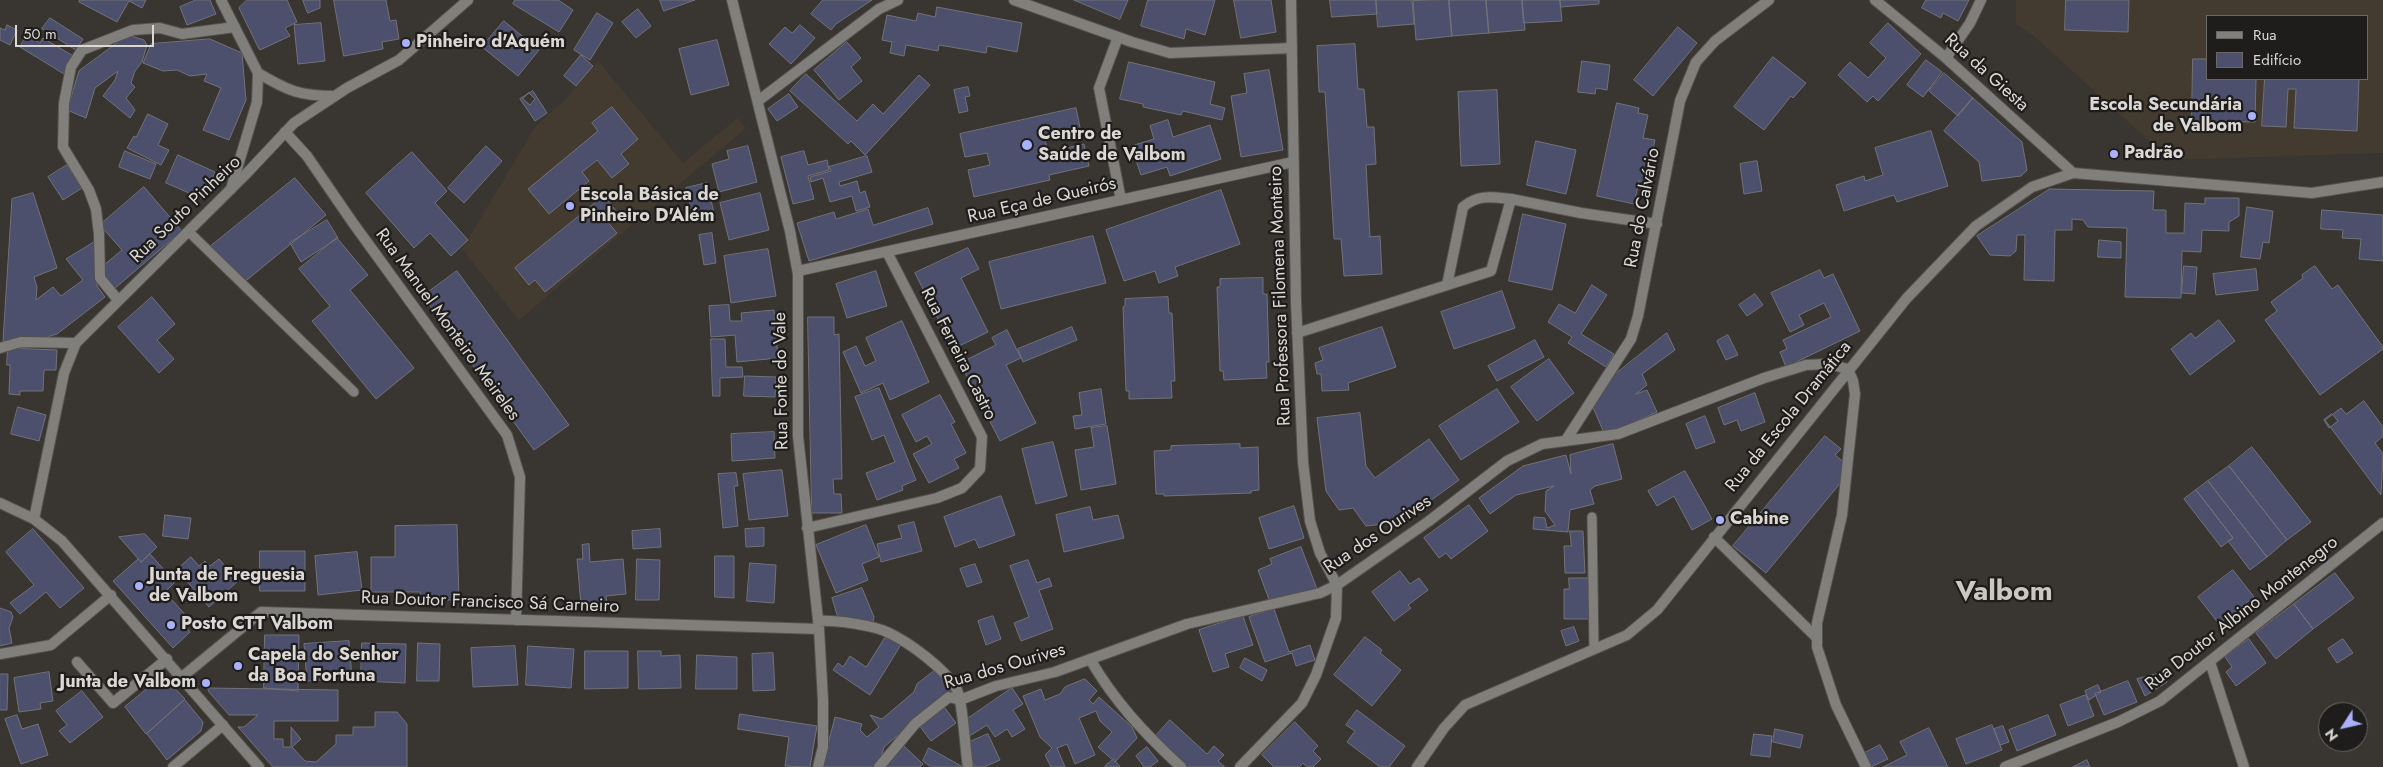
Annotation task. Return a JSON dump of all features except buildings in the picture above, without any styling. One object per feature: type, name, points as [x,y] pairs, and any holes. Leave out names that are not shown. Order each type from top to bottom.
[{"type":"street","points":[[221,0],[258,73],[257,102],[231,189]]},
{"type":"street","name":"Rua Souto Pinheiro","points":[[34,518],[64,373],[76,343],[189,232],[294,123],[335,96],[399,60],[468,0]]},
{"type":"street","name":"Rua Fonte do Vale","points":[[732,0],[790,231],[798,271],[798,436],[818,625],[823,709],[823,747],[818,767]]},
{"type":"street","points":[[758,101],[871,14],[898,0]]},
{"type":"street","points":[[1014,0],[1118,37],[1170,53],[1292,48]]},
{"type":"street","name":"Rua Professora Filomena Monteiro","points":[[1291,0],[1297,333],[1303,462],[1310,521],[1320,553],[1337,585]]},
{"type":"street","name":"Rua do Calvário","points":[[1566,440],[1631,339],[1638,316],[1657,224],[1680,100],[1696,62],[1715,41],[1769,0]]},
{"type":"street","name":"Rua da Giesta","points":[[1875,0],[1946,58],[2073,173]]},
{"type":"street","points":[[1946,58],[1970,24],[1981,0]]},
{"type":"street","points":[[118,300],[100,278],[99,234],[96,209],[89,190],[63,148],[64,103],[71,67],[82,50],[134,30],[160,28],[182,34],[235,27]]},
{"type":"street","points":[[1118,37],[1098,88],[1121,200]]},
{"type":"street","points":[[258,73],[294,93],[314,96],[335,96]]},
{"type":"street","name":"Rua Manuel Monteiro Meireles","points":[[285,132],[308,156],[353,223],[507,434],[520,477],[516,620]]},
{"type":"street","name":"Rua Eça de Queirós","points":[[798,271],[1293,162]]},
{"type":"street","points":[[2073,173],[2312,193],[2381,185]]},
{"type":"street","name":"Rua da Escola Dramática","points":[[1417,767],[1444,728],[1465,705],[1627,635],[1657,610],[1848,369],[1906,299],[1976,226],[2032,187],[2073,173]]},
{"type":"street","points":[[1447,285],[1463,208],[1472,199],[1491,197],[1511,199],[1581,213],[1657,224]]},
{"type":"street","points":[[1297,333],[1491,271],[1511,199]]},
{"type":"street","name":"Rua Ferreira Castro","points":[[807,528],[937,498],[962,488],[980,470],[982,437],[887,252]]},
{"type":"street","points":[[0,348],[21,342],[76,343]]},
{"type":"street","name":"Rua dos Ourives","points":[[879,767],[915,724],[949,697],[960,700],[996,686],[1055,672],[1187,624],[1320,593],[1337,585],[1429,521],[1507,461],[1542,444],[1618,434],[1764,378],[1806,365],[1828,364],[1848,369]]},
{"type":"street","points":[[1848,369],[1853,381],[1855,394],[1853,421],[1842,515],[1817,623],[1817,647],[1836,705],[1866,767]]},
{"type":"street","points":[[0,503],[34,518],[62,541],[167,659],[259,767]]},
{"type":"street","name":"Rua Doutor Albino Montenegro","points":[[2005,767],[2118,722],[2152,705],[2210,662],[2383,523]]},
{"type":"street","points":[[1714,537],[1817,638]]},
{"type":"street","points":[[1240,767],[1302,703],[1316,675],[1336,618],[1337,585]]},
{"type":"street","points":[[0,654],[51,645],[111,595]]},
{"type":"street","name":"Rua Doutor Francisco Sá Carneiro","points":[[182,677],[261,612],[516,620],[818,625],[833,620],[888,632],[934,664],[956,688],[960,700]]},
{"type":"street","points":[[77,662],[113,703],[167,659]]},
{"type":"street","points":[[1090,659],[1103,682],[1138,726],[1181,767]]},
{"type":"street","points":[[2210,662],[2244,767]]},
{"type":"street","points":[[960,700],[968,767]]},
{"type":"street","points":[[173,767],[223,725]]},
{"type":"lane","points":[[189,232],[354,392]]},
{"type":"lane","points":[[1592,517],[1594,649]]},
{"type":"shaded area","name":"Escola Secundária de Valbom","points":[[2016,0],[2383,0],[2383,153],[2170,160],[2034,36],[2016,24]]},
{"type":"shaded area","name":"Escola Básica de Pinheiro D'Além","points":[[598,61],[683,163],[738,118],[746,128],[519,320],[462,249],[535,127],[564,101]]},
{"type":"place","name":"Pinheiro d'Aquém","points":[[406,43]]},
{"type":"place","name":"Escola Secundária de Valbom","points":[[2252,116]]},
{"type":"place","name":"Centro de Saúde de Valbom","points":[[1027,145]]},
{"type":"place","name":"Padrão","points":[[2114,154]]},
{"type":"place","name":"Escola Básica de Pinheiro D'Além","points":[[570,206]]},
{"type":"place","name":"Cabine","points":[[1720,520]]},
{"type":"place","name":"Junta de Freguesia de Valbom","points":[[139,586]]},
{"type":"place","name":"Posto CTT Valbom","points":[[171,625]]},
{"type":"place","name":"Capela do Senhor da Boa Fortuna","points":[[238,666]]},
{"type":"place","name":"Junta de Valbom","points":[[206,683]]},
{"type":"district","name":"Valbom","points":[[2004,593]]}]
